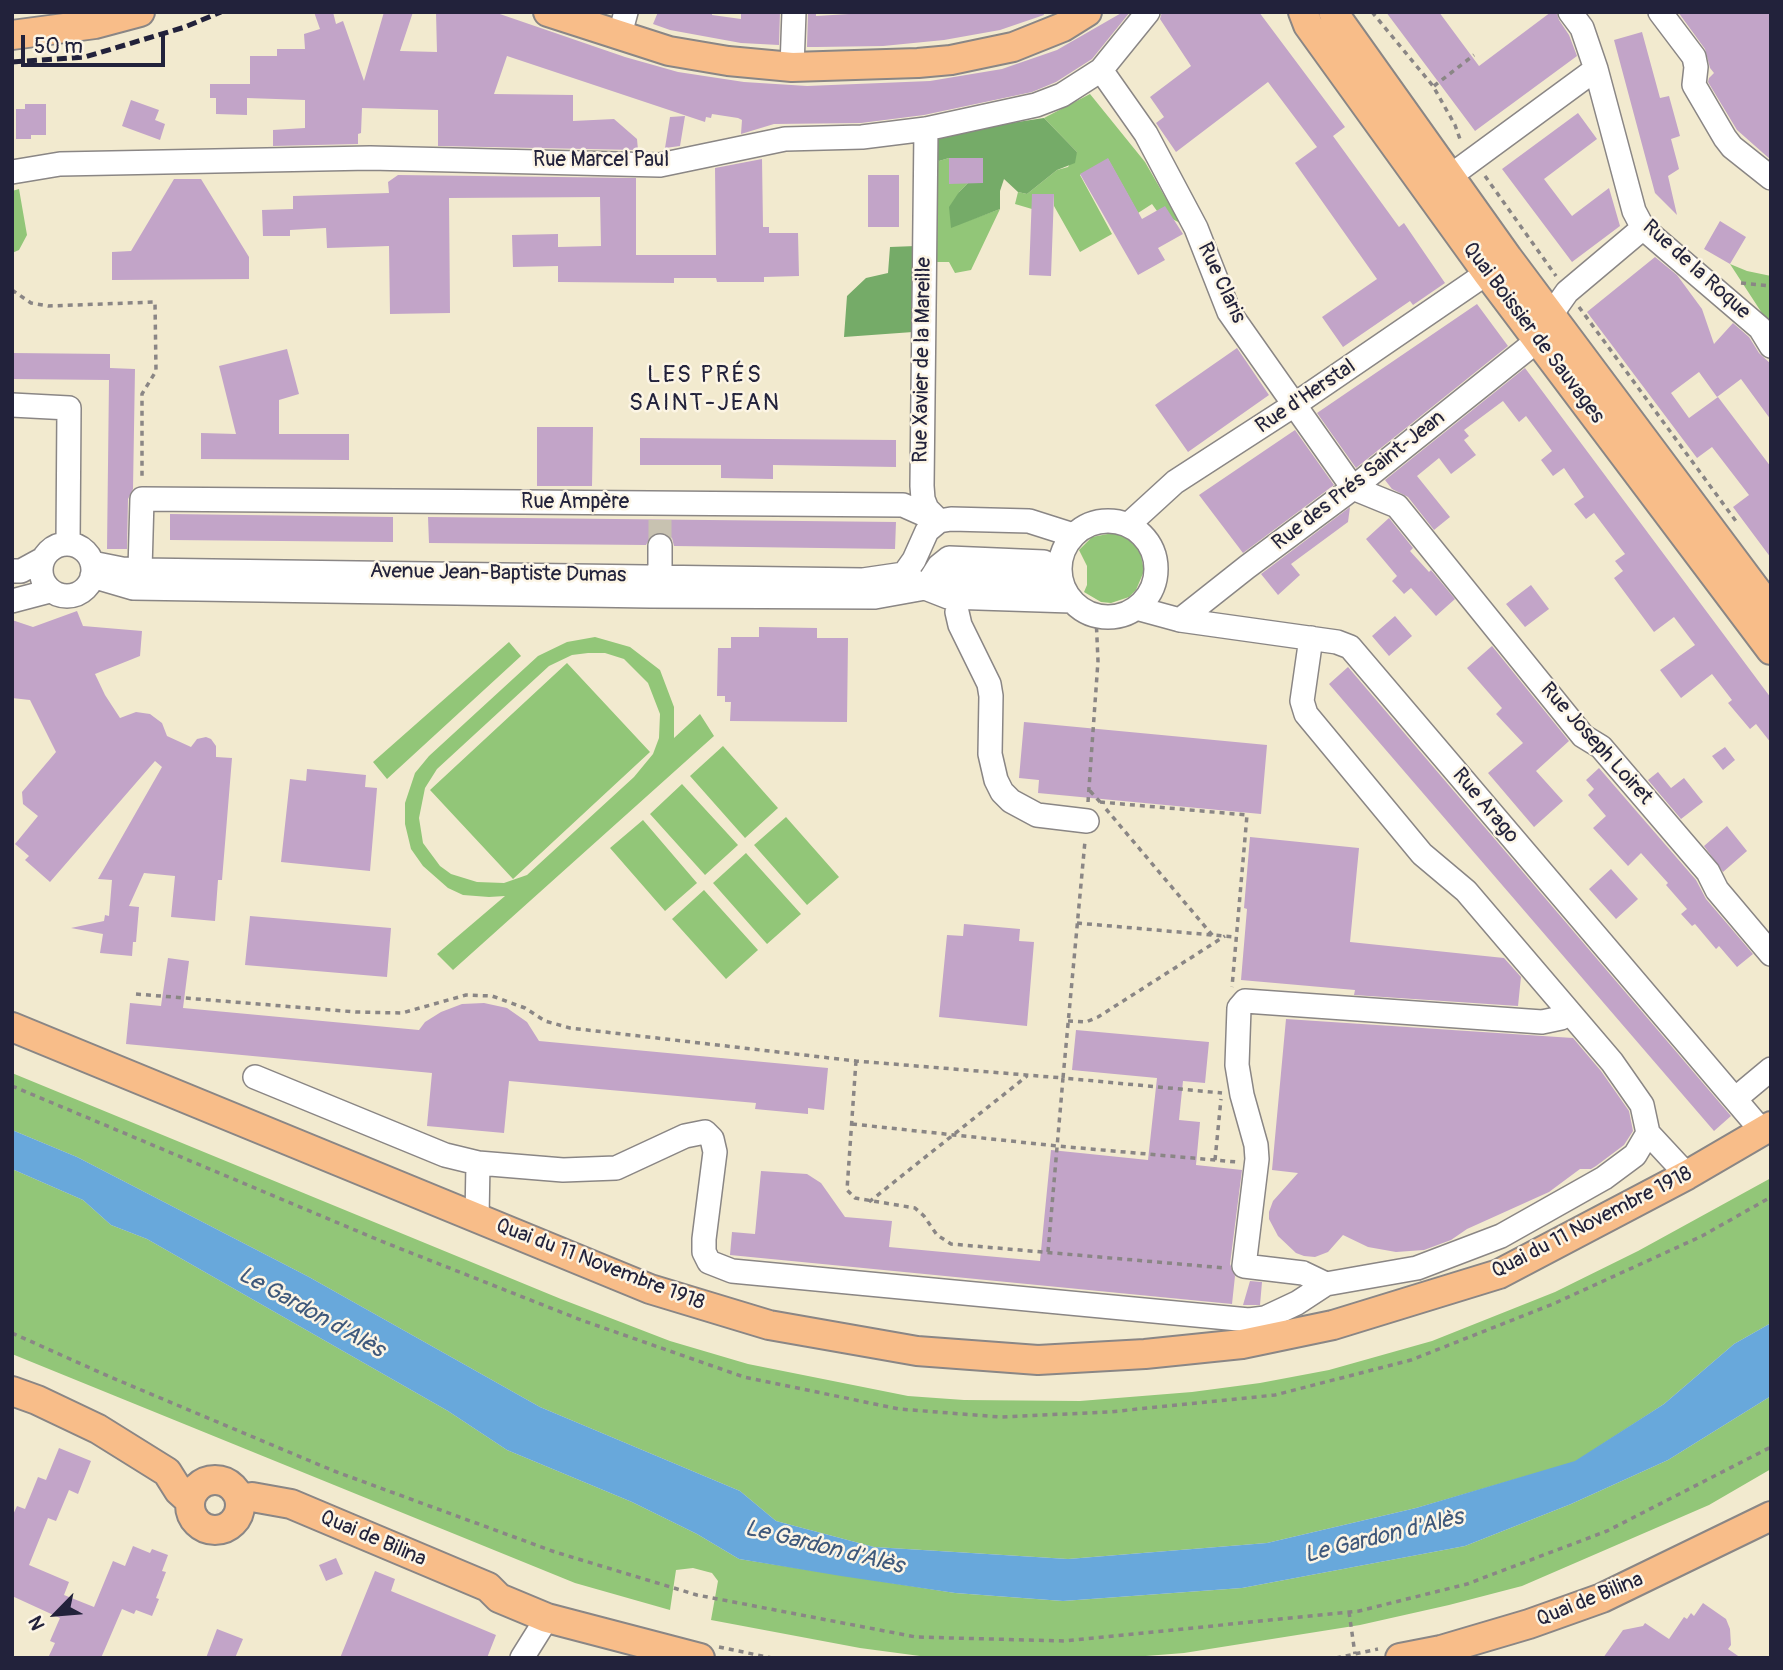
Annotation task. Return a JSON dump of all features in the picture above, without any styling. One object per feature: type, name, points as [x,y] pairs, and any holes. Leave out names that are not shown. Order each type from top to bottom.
[{"type":"main road","points":[[12,34],[94,24],[140,12]]},
{"type":"main road","points":[[548,12],[623,23],[669,51],[728,61],[792,67],[918,64],[951,60],[1013,47],[1063,27],[1087,12]]},
{"type":"main road","name":"Quai Boissier de Sauvages","points":[[1303,12],[1308,25],[1544,328],[1771,650]]},
{"type":"main road","name":"Quai Boissier de Sauvages","points":[[1333,12],[1449,177],[1498,266]]},
{"type":"main road","name":"Quai Boissier de Sauvages","points":[[1544,328],[1771,610]]},
{"type":"main road","name":"Quai du 11 Novembre 1918","points":[[12,1027],[650,1289],[769,1325],[917,1351],[1038,1360],[1145,1354],[1242,1344],[1334,1325],[1499,1274],[1687,1175],[1768,1127]]},
{"type":"main road","points":[[12,1391],[37,1400],[98,1430],[167,1472],[179,1491],[190,1501]]},
{"type":"main road","points":[[98,1430],[130,1438],[174,1457],[208,1480]]},
{"type":"main road","points":[[216,1479],[231,1485],[239,1507],[227,1527],[211,1530],[195,1522],[191,1514],[190,1501],[195,1489],[208,1480],[216,1479]]},
{"type":"main road","name":"Quai de Bilina","points":[[239,1507],[291,1519],[483,1601],[499,1598],[547,1618],[701,1658]]},
{"type":"main road","name":"Quai de Bilina","points":[[1400,1658],[1454,1646],[1529,1624],[1602,1598],[1771,1516]]},
{"type":"street","points":[[792,67],[794,12]]},
{"type":"street","name":"Rue Marcel Paul","points":[[12,172],[60,164],[370,158],[660,165],[785,139],[862,137],[926,129],[1036,105],[1062,95],[1101,70],[1148,12]]},
{"type":"street","name":"Rue de la Roque","points":[[1570,12],[1582,28],[1596,69],[1634,211],[1643,228],[1760,328],[1771,346]]},
{"type":"street","points":[[1660,12],[1694,57],[1694,85],[1724,138],[1771,178]]},
{"type":"street","points":[[1449,177],[1596,69]]},
{"type":"street","name":"Rue Claris","points":[[1101,70],[1146,134],[1196,228],[1229,312],[1353,488]]},
{"type":"street","name":"Rue Xavier de la Mareille","points":[[926,129],[922,486],[927,509],[939,521]]},
{"type":"street","name":"Rue des Prés Saint-Jean","points":[[1180,620],[1353,488],[1544,328],[1567,292],[1643,228]]},
{"type":"street","name":"Rue d'Herstal","points":[[1128,525],[1175,482],[1294,405],[1498,266]]},
{"type":"street","points":[[12,405],[69,408],[68,544]]},
{"type":"street","name":"Rue Joseph Loiret","points":[[1353,488],[1397,506],[1583,736],[1601,747],[1708,872],[1717,890],[1771,954]]},
{"type":"street","points":[[140,570],[142,499]]},
{"type":"street","name":"Rue Ampère","points":[[142,499],[660,511],[903,505],[939,521],[1029,521],[1073,535]]},
{"type":"street","points":[[925,588],[939,566],[950,558],[1044,562],[1049,563],[1075,598],[1115,617],[1136,608],[1150,592],[1154,581],[1156,561],[1144,536],[1128,525],[1104,520],[1090,523],[1073,535],[1060,558],[1075,598]]},
{"type":"street","points":[[875,597],[894,588],[914,560],[928,531],[939,521]]},
{"type":"street","points":[[12,571],[21,571],[43,559],[50,550],[68,544],[84,550],[92,570],[82,592],[62,596],[48,588],[40,572],[43,559]]},
{"type":"street","points":[[660,545],[660,577]]},
{"type":"street","name":"Avenue Jean-Baptiste Dumas","points":[[92,570],[863,580],[904,574],[957,612]]},
{"type":"street","name":"Avenue Jean-Baptiste Dumas","points":[[92,570],[133,588],[875,597],[925,588],[948,597],[1075,598]]},
{"type":"street","points":[[12,591],[48,588]]},
{"type":"street","points":[[12,601],[48,588]]},
{"type":"street","points":[[1075,598],[1037,615],[957,612],[960,625],[989,684],[990,754],[996,780],[1002,792],[1017,805],[1037,815],[1093,811]]},
{"type":"street","name":"Rue Arago","points":[[1136,608],[1180,620],[1337,642],[1350,647],[1735,1099],[1768,1127]]},
{"type":"street","points":[[1311,638],[1303,701],[1306,714],[1422,854],[1466,891],[1612,1062],[1642,1105],[1648,1133],[1687,1175]]},
{"type":"street","points":[[1326,1284],[1303,1273],[1244,1266],[1256,1163],[1255,1144],[1232,1094],[1237,1065],[1239,1007],[1245,1001],[1542,1022],[1561,1018],[1569,1013]]},
{"type":"street","points":[[1735,1099],[1771,1069]]},
{"type":"street","points":[[255,1077],[445,1155],[478,1163],[563,1170],[616,1168],[685,1136],[705,1132],[712,1139],[715,1152],[704,1252],[709,1262],[732,1271],[1249,1320],[1265,1318],[1287,1308],[1326,1284],[1417,1268],[1501,1236],[1620,1168],[1635,1155],[1648,1133]]},
{"type":"street","points":[[477,1218],[478,1163]]},
{"type":"street","points":[[522,1658],[547,1618]]},
{"type":"path","points":[[1433,86],[1474,55]]},
{"type":"path","points":[[12,290],[32,303],[48,306],[155,302],[156,371],[142,394],[142,499]]},
{"type":"path","points":[[1048,1252],[1077,923],[1093,811],[1089,790],[1098,661],[1075,598]]},
{"type":"path","points":[[1089,790],[1093,811],[1213,936]]},
{"type":"path","points":[[1093,811],[1247,815],[1231,989]]},
{"type":"path","points":[[1077,923],[1236,937]]},
{"type":"path","points":[[1068,1021],[1086,1022],[1098,1017],[1225,936]]},
{"type":"path","points":[[136,994],[390,1013],[402,1013],[467,995],[492,996],[526,1008],[545,1021],[570,1028],[856,1061],[1232,1094]]},
{"type":"path","points":[[856,1061],[847,1190],[855,1198],[915,1208],[937,1234],[951,1244],[1241,1270],[1244,1266]]},
{"type":"path","points":[[869,1202],[1029,1075]]},
{"type":"path","points":[[1216,1160],[1232,1094],[1223,1080]]},
{"type":"path","points":[[852,1124],[1057,1146],[1256,1163]]},
{"type":"path","points":[[12,1333],[108,1377],[334,1471],[555,1552],[697,1595],[916,1637],[1066,1641],[1349,1612],[1467,1584],[1607,1531],[1771,1447]]},
{"type":"path","points":[[1349,1612],[1355,1654]]},
{"type":"green space","points":[[1090,94],[1145,162],[1180,223],[1157,211],[1152,204],[1138,213],[1108,159],[1080,175],[1112,234],[1080,252],[1054,206],[1054,194],[1033,194],[1032,209],[1015,204],[1018,192],[1027,194],[1057,170],[1068,167],[1077,152],[1044,118]]},
{"type":"green space","points":[[1044,118],[1077,152],[1075,163],[1057,170],[1027,194],[1018,192],[1004,179],[1000,191],[1000,209],[951,228],[949,207],[968,183],[983,183],[983,158],[949,158],[939,161],[933,157],[938,134]]},
{"type":"green space","points":[[949,158],[949,183],[968,183],[959,192],[951,227],[1000,209],[971,270],[955,273],[949,262],[937,262],[936,159],[939,161]]},
{"type":"green space","points":[[19,189],[27,235],[19,250],[12,253],[12,191]]},
{"type":"green space","points":[[916,246],[913,332],[844,337],[847,296],[866,278],[888,273],[890,247]]},
{"type":"green space","points":[[1730,264],[1771,276],[1771,327]]},
{"type":"green space","points":[[1113,533],[1124,536],[1140,550],[1144,571],[1136,590],[1129,597],[1111,603],[1101,602],[1084,592],[1087,585],[1087,566],[1079,550],[1092,537]]},
{"type":"green space","points":[[595,637],[630,647],[660,670],[674,707],[674,738],[700,714],[714,736],[453,970],[437,954],[505,896],[463,895],[448,888],[423,866],[411,849],[405,824],[405,803],[415,773],[429,756],[538,656],[567,642]],"holes":[[[605,653],[624,659],[648,683],[660,714],[659,738],[653,754],[634,777],[527,875],[504,883],[477,882],[451,874],[440,866],[423,843],[419,818],[425,788],[437,769],[549,666],[572,655]]]},
{"type":"green space","points":[[509,642],[521,656],[387,779],[373,762]]},
{"type":"green space","points":[[567,663],[650,752],[513,879],[430,790]]},
{"type":"green space","points":[[723,746],[778,808],[745,838],[690,776]]},
{"type":"green space","points":[[682,784],[738,845],[705,875],[650,814]]},
{"type":"green space","points":[[786,817],[839,877],[807,905],[754,845]]},
{"type":"green space","points":[[643,820],[697,883],[665,911],[610,848]]},
{"type":"green space","points":[[746,853],[801,914],[767,944],[713,883]]},
{"type":"green space","points":[[704,890],[758,950],[726,979],[672,919]]},
{"type":"green space","points":[[12,1073],[561,1299],[670,1341],[748,1364],[908,1396],[964,1400],[1080,1401],[1192,1392],[1329,1370],[1432,1341],[1555,1292],[1638,1251],[1771,1178],[1771,1323],[1734,1344],[1664,1404],[1575,1462],[1416,1508],[1267,1543],[1068,1559],[874,1547],[776,1521],[740,1491],[540,1407],[309,1277],[77,1157],[12,1130]]},
{"type":"green space","points":[[12,1169],[83,1200],[111,1225],[147,1239],[448,1411],[507,1450],[632,1502],[697,1534],[739,1559],[955,1593],[1063,1601],[1242,1588],[1465,1546],[1571,1504],[1668,1460],[1771,1396],[1771,1469],[1709,1505],[1522,1586],[1360,1625],[1184,1653],[1120,1658],[935,1658],[860,1648],[711,1620],[718,1581],[712,1573],[693,1568],[676,1570],[670,1610],[575,1583],[12,1354]]},
{"type":"water","name":"Le Gardon d'Alès","points":[[12,1130],[77,1157],[309,1277],[540,1407],[740,1491],[776,1521],[874,1547],[1068,1559],[1267,1543],[1416,1508],[1575,1461],[1664,1404],[1734,1344],[1771,1323],[1771,1396],[1668,1460],[1571,1504],[1465,1546],[1242,1588],[1063,1601],[955,1593],[841,1576],[739,1559],[697,1534],[632,1502],[507,1450],[448,1411],[147,1239],[111,1225],[83,1200],[12,1169]]},
{"type":"building","points":[[314,12],[333,12],[336,24],[343,21],[364,81],[384,12],[413,12],[400,51],[437,52],[436,12],[494,12],[625,57],[678,72],[744,82],[807,86],[930,81],[1002,69],[1057,50],[1123,12],[1130,12],[1092,59],[1056,82],[1032,92],[924,115],[861,123],[774,124],[741,134],[742,120],[738,118],[712,114],[711,118],[706,117],[705,122],[507,56],[494,94],[573,95],[573,121],[614,119],[637,139],[638,150],[438,146],[438,110],[362,108],[358,144],[273,146],[273,130],[305,128],[305,100],[247,98],[247,115],[216,114],[216,98],[210,98],[210,84],[250,84],[250,56],[277,56],[277,49],[305,49],[304,34],[320,29]]},
{"type":"building","points":[[658,12],[712,12],[712,15],[741,19],[741,12],[780,12],[779,45],[741,43],[670,30],[653,24]]},
{"type":"building","points":[[808,12],[816,12],[816,16],[882,12],[1043,12],[1044,15],[1000,30],[944,40],[883,46],[807,47]]},
{"type":"building","points":[[1162,12],[1259,12],[1345,127],[1333,136],[1399,227],[1404,223],[1445,283],[1413,305],[1410,301],[1343,347],[1322,317],[1377,279],[1295,163],[1317,147],[1268,82],[1176,152],[1156,123],[1164,117],[1150,97],[1191,66],[1160,19]]},
{"type":"building","points":[[1386,12],[1439,12],[1479,66],[1551,12],[1556,12],[1577,56],[1475,131]]},
{"type":"building","points":[[1678,12],[1771,12],[1771,160],[1737,130],[1708,82],[1714,73],[1705,49]]},
{"type":"building","points":[[1642,32],[1660,98],[1669,96],[1680,136],[1671,139],[1679,169],[1668,176],[1677,215],[1655,193],[1614,40]]},
{"type":"building","points":[[131,100],[159,110],[155,120],[165,124],[160,140],[122,126]]},
{"type":"building","points":[[25,104],[46,104],[46,135],[16,139],[16,109],[25,109]]},
{"type":"building","points":[[1578,113],[1597,139],[1544,179],[1572,216],[1609,188],[1620,226],[1572,262],[1502,169]]},
{"type":"building","points":[[685,116],[680,146],[665,148],[670,117]]},
{"type":"building","points":[[949,158],[983,158],[983,183],[949,184]]},
{"type":"building","points":[[1108,158],[1142,219],[1165,206],[1183,234],[1158,248],[1165,260],[1138,275],[1080,174]]},
{"type":"building","points":[[762,159],[763,227],[769,227],[769,233],[798,233],[799,276],[764,277],[764,282],[674,278],[674,283],[558,282],[558,266],[513,267],[512,235],[558,234],[558,247],[601,246],[600,197],[449,198],[450,313],[390,314],[389,246],[327,248],[326,228],[290,230],[290,236],[263,236],[262,210],[293,209],[293,196],[389,193],[388,182],[398,175],[636,178],[636,255],[716,255],[715,168]]},
{"type":"building","points":[[868,175],[899,175],[899,227],[868,227]]},
{"type":"building","points":[[174,179],[201,179],[249,257],[249,279],[112,280],[112,252],[131,251]]},
{"type":"building","points":[[1032,194],[1054,194],[1051,276],[1029,275]]},
{"type":"building","points":[[1720,221],[1746,237],[1730,264],[1704,249]]},
{"type":"building","points":[[1655,257],[1677,275],[1702,309],[1714,344],[1733,323],[1749,337],[1759,353],[1771,364],[1771,420],[1741,379],[1717,397],[1699,372],[1671,393],[1689,418],[1718,397],[1771,467],[1771,558],[1733,507],[1749,495],[1712,447],[1697,458],[1587,312]]},
{"type":"building","points":[[1477,304],[1508,346],[1356,468],[1317,413]]},
{"type":"building","points":[[1237,348],[1269,395],[1188,452],[1155,405]]},
{"type":"building","points":[[287,349],[299,394],[279,400],[279,434],[349,434],[349,460],[201,459],[201,433],[236,434],[219,366]]},
{"type":"building","points":[[12,353],[110,354],[110,368],[135,369],[133,489],[128,499],[127,549],[107,549],[109,380],[12,379]]},
{"type":"building","points":[[1525,368],[1771,698],[1771,743],[1756,724],[1750,729],[1728,703],[1732,700],[1712,674],[1681,698],[1660,670],[1695,645],[1674,617],[1654,632],[1614,578],[1623,571],[1615,561],[1625,554],[1594,513],[1586,519],[1574,504],[1584,497],[1564,468],[1553,476],[1541,460],[1552,451],[1526,416],[1519,422],[1503,401],[1464,430],[1469,436],[1464,440],[1476,455],[1451,474],[1439,458],[1417,476],[1450,517],[1434,530],[1408,497],[1392,489],[1385,480]]},
{"type":"building","points":[[537,427],[593,427],[592,486],[537,486]]},
{"type":"building","points":[[1295,430],[1334,485],[1243,553],[1199,495]]},
{"type":"building","points":[[640,438],[896,440],[896,467],[773,465],[773,479],[721,478],[721,465],[640,465]]},
{"type":"building","points":[[1350,507],[1348,522],[1291,564],[1300,575],[1278,595],[1261,574]]},
{"type":"building","points":[[170,514],[393,517],[393,542],[170,540]]},
{"type":"building","points":[[428,517],[896,522],[895,549],[674,546],[672,538],[661,532],[652,534],[646,545],[429,543]]},
{"type":"building","points":[[1389,518],[1413,548],[1410,551],[1429,572],[1431,570],[1455,599],[1436,616],[1411,588],[1404,594],[1392,581],[1397,576],[1366,539]]},
{"type":"building","points":[[1531,585],[1549,609],[1525,627],[1506,604]]},
{"type":"building","points":[[77,611],[83,626],[142,631],[140,656],[95,674],[120,718],[136,712],[150,714],[162,723],[167,736],[191,747],[197,739],[206,737],[216,746],[216,757],[232,758],[222,880],[218,880],[215,921],[171,917],[175,876],[144,873],[129,906],[139,907],[132,956],[100,953],[103,934],[71,928],[104,921],[105,915],[109,916],[112,880],[98,879],[162,767],[155,761],[50,882],[25,860],[29,856],[15,844],[38,816],[23,804],[22,792],[56,752],[30,700],[12,698],[12,620],[33,627]]},
{"type":"building","points":[[1395,616],[1412,636],[1389,656],[1372,636]]},
{"type":"building","points":[[759,627],[817,628],[817,638],[848,638],[847,722],[730,721],[731,702],[725,702],[725,696],[717,696],[718,648],[731,648],[731,637],[759,637]]},
{"type":"building","points":[[1492,646],[1569,741],[1536,771],[1563,801],[1534,827],[1488,773],[1523,743],[1496,714],[1502,708],[1467,668]]},
{"type":"building","points":[[1348,667],[1731,1116],[1714,1131],[1329,684]]},
{"type":"building","points":[[1024,722],[1267,745],[1261,814],[1038,793],[1039,780],[1019,778]]},
{"type":"building","points":[[1725,747],[1735,760],[1723,770],[1712,756]]},
{"type":"building","points":[[1599,768],[1696,880],[1706,899],[1753,954],[1737,967],[1719,946],[1716,949],[1695,924],[1692,926],[1681,914],[1687,909],[1641,853],[1628,866],[1593,828],[1606,816],[1588,795],[1594,789],[1586,780]]},
{"type":"building","points":[[307,769],[366,775],[365,787],[377,788],[370,871],[281,862],[290,779],[306,781]]},
{"type":"building","points":[[1658,772],[1671,788],[1684,778],[1703,802],[1681,819],[1648,780]]},
{"type":"building","points":[[1727,826],[1747,851],[1723,872],[1704,846]]},
{"type":"building","points":[[1250,837],[1359,848],[1350,942],[1504,958],[1521,977],[1518,1006],[1354,995],[1355,990],[1241,980]]},
{"type":"building","points":[[1611,869],[1638,899],[1616,919],[1589,889]]},
{"type":"building","points":[[250,916],[391,928],[387,977],[245,965]]},
{"type":"building","points":[[964,924],[1020,929],[1019,941],[1034,942],[1027,1026],[939,1017],[947,935],[963,936]]},
{"type":"building","points":[[168,958],[189,961],[183,1008],[419,1030],[425,1022],[441,1012],[462,1004],[484,1003],[507,1008],[527,1022],[539,1041],[828,1068],[824,1110],[808,1108],[808,1114],[755,1109],[756,1103],[509,1081],[504,1133],[427,1126],[432,1073],[126,1044],[130,1003],[161,1006]]},
{"type":"building","points":[[1286,1019],[1573,1038],[1601,1071],[1629,1111],[1633,1131],[1624,1145],[1591,1169],[1580,1169],[1549,1192],[1467,1229],[1451,1240],[1424,1250],[1396,1252],[1368,1247],[1343,1235],[1328,1252],[1315,1257],[1304,1256],[1296,1253],[1278,1236],[1269,1219],[1273,1201],[1298,1173],[1272,1170]]},
{"type":"building","points":[[1076,1030],[1209,1042],[1205,1083],[1183,1081],[1179,1120],[1200,1122],[1196,1165],[1242,1170],[1230,1264],[1235,1276],[1232,1304],[730,1255],[732,1232],[755,1234],[761,1171],[807,1174],[821,1183],[845,1217],[892,1221],[889,1247],[1040,1261],[1051,1150],[1148,1160],[1157,1078],[1072,1070]]},
{"type":"building","points":[[1250,1281],[1262,1282],[1260,1305],[1243,1305]]},
{"type":"building","points":[[59,1448],[91,1461],[78,1494],[69,1490],[56,1521],[48,1518],[29,1565],[69,1582],[64,1595],[94,1607],[113,1561],[125,1566],[133,1546],[150,1553],[152,1549],[168,1555],[162,1571],[166,1572],[156,1598],[159,1599],[152,1616],[136,1610],[134,1614],[122,1609],[101,1658],[48,1658],[55,1643],[50,1641],[60,1618],[12,1596],[12,1517],[17,1506],[25,1509],[38,1477],[46,1480]]},
{"type":"building","points":[[336,1558],[343,1574],[326,1581],[319,1565]]},
{"type":"building","points":[[375,1571],[395,1579],[391,1591],[496,1635],[487,1658],[340,1658]]},
{"type":"building","points":[[1703,1603],[1726,1619],[1730,1629],[1731,1645],[1728,1649],[1741,1658],[1603,1658],[1623,1630],[1643,1626],[1645,1623],[1669,1639],[1684,1617],[1687,1619],[1691,1613],[1694,1616]]},
{"type":"building","points":[[217,1629],[243,1639],[235,1658],[206,1658]]},
{"type":"tunnel","points":[[660,520],[660,546]]},
{"type":"railway","points":[[12,62],[85,57],[185,27],[221,12]]},
{"type":"district","name":"LES PRÉS SAINT-JEAN","points":[[705,390]]}]
